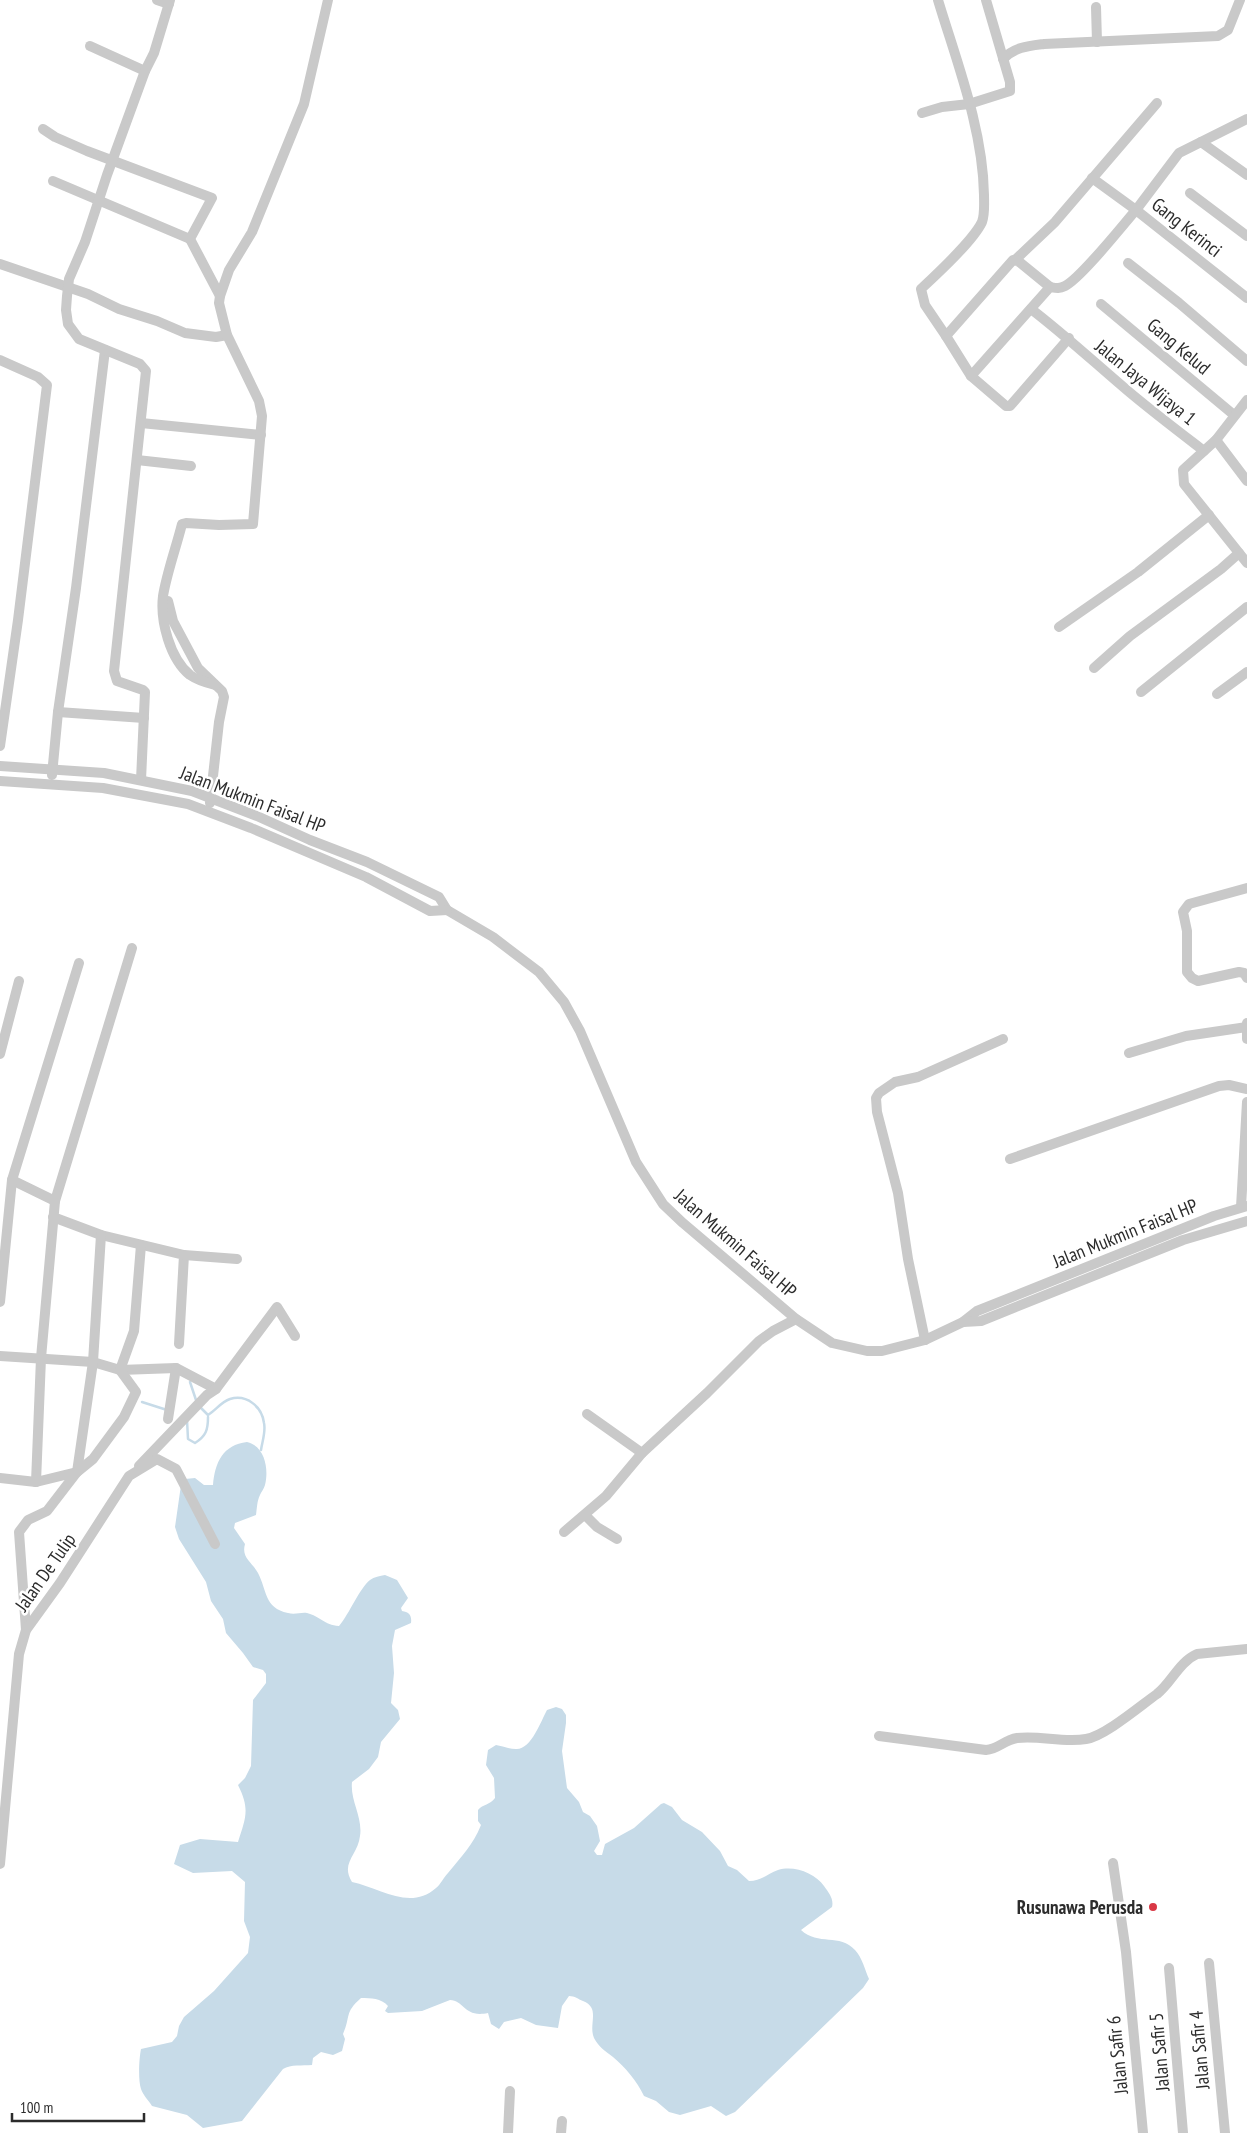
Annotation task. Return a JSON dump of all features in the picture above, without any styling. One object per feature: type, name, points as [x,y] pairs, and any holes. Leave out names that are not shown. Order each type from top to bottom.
[{"type":"street","points":[[141,780],[145,692],[118,681],[114,671],[146,371],[144,367],[80,339],[68,324],[66,310],[69,279],[85,242],[113,160],[154,53],[170,2],[157,0]]},
{"type":"street","points":[[209,812],[219,722],[224,704],[222,691],[190,675],[179,662],[170,644],[163,612],[163,596],[182,524],[186,522],[219,525],[253,524],[262,416],[259,401],[227,335],[219,303],[220,296],[229,270],[252,232],[304,104],[328,0]]},
{"type":"street","points":[[938,0],[980,148],[984,173],[983,219],[955,255],[921,289],[924,305],[971,376],[1003,404],[1010,406],[1069,338]]},
{"type":"street","points":[[922,113],[942,107],[969,104],[1010,91],[1010,82],[986,0]]},
{"type":"street","points":[[1003,59],[1011,51],[1020,47],[1218,36],[1228,30],[1240,0]]},
{"type":"street","points":[[1096,7],[1097,42]]},
{"type":"street","points":[[90,46],[146,71]]},
{"type":"street","points":[[946,336],[997,276],[1055,222],[1157,103]]},
{"type":"street","points":[[1247,119],[1201,142],[1247,175]]},
{"type":"street","points":[[43,129],[55,137],[212,198],[190,239]]},
{"type":"street","name":"Gang Kerinci","points":[[1201,142],[1179,154],[1136,210],[1247,298]]},
{"type":"street","points":[[1015,260],[1050,287],[1066,286],[1083,270],[1136,210],[1092,178]]},
{"type":"street","points":[[53,181],[190,239],[220,296]]},
{"type":"street","points":[[1190,193],[1247,236]]},
{"type":"street","points":[[1128,263],[1179,303],[1247,361]]},
{"type":"street","points":[[0,264],[103,300],[119,309],[185,332],[216,337],[227,335]]},
{"type":"street","points":[[971,376],[1050,287]]},
{"type":"street","name":"Gang Kelud","points":[[1101,304],[1234,415]]},
{"type":"street","name":"Jalan Jaya Wijaya 1","points":[[1031,309],[1069,338],[1116,380],[1204,451]]},
{"type":"street","points":[[51,784],[58,712],[76,588],[105,350]]},
{"type":"street","points":[[0,360],[38,377],[47,385],[18,620],[0,746]]},
{"type":"street","points":[[1246,404],[1234,415],[1216,440],[1183,470],[1184,484],[1247,564]]},
{"type":"street","points":[[141,423],[261,435]]},
{"type":"street","points":[[1216,440],[1247,481]]},
{"type":"street","points":[[138,460],[191,466]]},
{"type":"street","points":[[1059,627],[1138,572],[1209,515]]},
{"type":"street","points":[[1094,668],[1130,636],[1221,569],[1238,553]]},
{"type":"street","points":[[1140,692],[1247,607]]},
{"type":"street","points":[[1217,694],[1247,672]]},
{"type":"street","points":[[58,712],[144,718]]},
{"type":"street","name":"Jalan Mukmin Faisal HP","points":[[0,766],[104,773],[192,791],[383,869],[439,898],[447,910],[493,937],[539,972],[564,1002],[580,1031],[636,1162],[663,1204],[796,1319],[832,1343],[867,1351],[882,1351],[925,1340],[963,1322],[977,1311],[1214,1216],[1244,1207]]},
{"type":"street","name":"Jalan Mukmin Faisal HP","points":[[0,781],[103,788],[188,804],[366,877],[430,910],[447,910]]},
{"type":"street","points":[[1247,888],[1189,904],[1183,912],[1187,931],[1187,972],[1192,978],[1198,981],[1239,972],[1247,978]]},
{"type":"street","points":[[36,1482],[41,1358],[55,1201],[132,948]]},
{"type":"street","points":[[0,1302],[4,1216],[12,1180],[78,963]]},
{"type":"street","points":[[0,1054],[19,981]]},
{"type":"street","points":[[1247,1023],[1247,1039]]},
{"type":"street","points":[[1128,1053],[1186,1036],[1247,1027]]},
{"type":"street","points":[[925,1340],[909,1267],[898,1193],[877,1112],[876,1098],[878,1092],[895,1082],[918,1077],[1003,1038]]},
{"type":"street","points":[[1010,1160],[1219,1086],[1229,1085],[1247,1089]]},
{"type":"street","points":[[1244,1207],[1247,1102]]},
{"type":"street","points":[[12,1180],[55,1201]]},
{"type":"street","points":[[53,1217],[101,1235],[140,1245],[184,1255],[237,1259]]},
{"type":"street","name":"Jalan Mukmin Faisal HP","points":[[963,1322],[981,1321],[1183,1240],[1247,1221]]},
{"type":"street","points":[[77,1472],[93,1362],[101,1235]]},
{"type":"street","points":[[120,1370],[134,1331],[140,1245]]},
{"type":"street","points":[[179,1344],[184,1255]]},
{"type":"street","points":[[130,1476],[212,1392],[277,1307],[295,1336]]},
{"type":"street","points":[[564,1532],[606,1496],[642,1453],[759,1341],[796,1319]]},
{"type":"street","points":[[0,1356],[93,1362],[120,1370],[176,1368],[212,1392]]},
{"type":"street","points":[[168,1419],[176,1368]]},
{"type":"street","points":[[26,1630],[19,1532],[28,1520],[47,1511],[77,1472],[93,1459],[124,1417],[136,1392],[120,1370]]},
{"type":"street","points":[[587,1414],[642,1453]]},
{"type":"street","name":"Jalan De Tulip","points":[[0,1864],[19,1654],[26,1630],[60,1583],[130,1476],[157,1460],[176,1469],[215,1544]]},
{"type":"street","points":[[0,1478],[36,1482],[77,1472]]},
{"type":"street","points":[[585,1514],[597,1527],[617,1540]]},
{"type":"street","points":[[879,1736],[986,1750],[995,1750],[1007,1740],[1018,1738],[1087,1739],[1112,1726],[1162,1690],[1190,1657],[1197,1654],[1247,1649]]},
{"type":"street","name":"Jalan Safir 6","points":[[1113,1863],[1126,1952],[1126,1973],[1143,2133]]},
{"type":"street","name":"Jalan Safir 4","points":[[1209,1963],[1225,2133]]},
{"type":"street","name":"Jalan Safir 5","points":[[1169,1968],[1183,2133]]},
{"type":"street","points":[[508,2133],[510,2091]]},
{"type":"street","points":[[561,2133],[562,2121]]},
{"type":"water","points":[[247,1442],[253,1444],[262,1453],[266,1465],[265,1486],[258,1500],[256,1515],[235,1523],[234,1528],[245,1544],[244,1553],[258,1573],[267,1598],[274,1607],[291,1614],[307,1613],[330,1624],[339,1626],[366,1584],[373,1578],[385,1575],[397,1580],[408,1598],[401,1608],[402,1611],[410,1614],[411,1623],[395,1630],[392,1646],[394,1673],[391,1703],[398,1710],[400,1719],[381,1742],[378,1757],[369,1769],[352,1782],[353,1796],[360,1822],[360,1836],[348,1869],[352,1882],[405,1898],[416,1898],[426,1895],[436,1888],[478,1832],[481,1825],[478,1821],[478,1810],[495,1798],[494,1778],[486,1765],[488,1750],[496,1745],[516,1749],[526,1745],[535,1734],[547,1710],[556,1707],[562,1709],[566,1715],[562,1751],[567,1788],[579,1802],[583,1812],[590,1816],[597,1826],[600,1841],[594,1851],[597,1855],[602,1855],[605,1844],[634,1828],[664,1803],[672,1807],[682,1820],[702,1832],[720,1851],[728,1866],[737,1870],[749,1881],[758,1880],[778,1870],[797,1869],[815,1877],[824,1886],[832,1899],[832,1907],[801,1930],[814,1937],[836,1940],[849,1945],[860,1956],[869,1979],[863,1988],[735,2112],[726,2116],[711,2106],[680,2115],[669,2112],[656,2101],[644,2096],[626,2070],[594,2038],[593,2012],[588,2004],[569,1996],[562,2006],[558,2028],[536,2025],[521,2018],[504,2022],[499,2029],[491,2024],[488,2013],[474,2013],[455,2001],[450,2000],[422,2011],[388,2013],[385,2011],[388,2006],[382,2001],[372,1998],[361,1998],[352,2007],[349,2015],[343,2034],[345,2039],[342,2051],[333,2055],[321,2052],[313,2058],[312,2065],[293,2066],[283,2069],[242,2121],[203,2128],[187,2115],[152,2106],[140,2085],[141,2049],[172,2042],[177,2036],[179,2026],[184,2017],[214,1991],[248,1953],[250,1937],[244,1921],[245,1882],[232,1871],[193,1873],[174,1864],[180,1845],[200,1839],[238,1842],[245,1819],[244,1801],[238,1785],[245,1778],[251,1766],[253,1700],[266,1683],[266,1674],[263,1670],[253,1667],[226,1633],[223,1619],[211,1601],[206,1582],[179,1539],[175,1527],[181,1485],[185,1479],[195,1478],[204,1485],[213,1485],[218,1462],[222,1456],[232,1447]]},
{"type":"waterway","points":[[190,1382],[197,1403]]},
{"type":"waterway","points":[[200,1407],[208,1415],[230,1399],[242,1398],[253,1403],[263,1417],[264,1433],[261,1450]]},
{"type":"waterway","points":[[142,1402],[167,1410]]},
{"type":"waterway","points":[[187,1420],[188,1439],[195,1443],[206,1432],[208,1417]]},
{"type":"place","name":"Rusunawa Perusda","points":[[1153,1907]]}]
